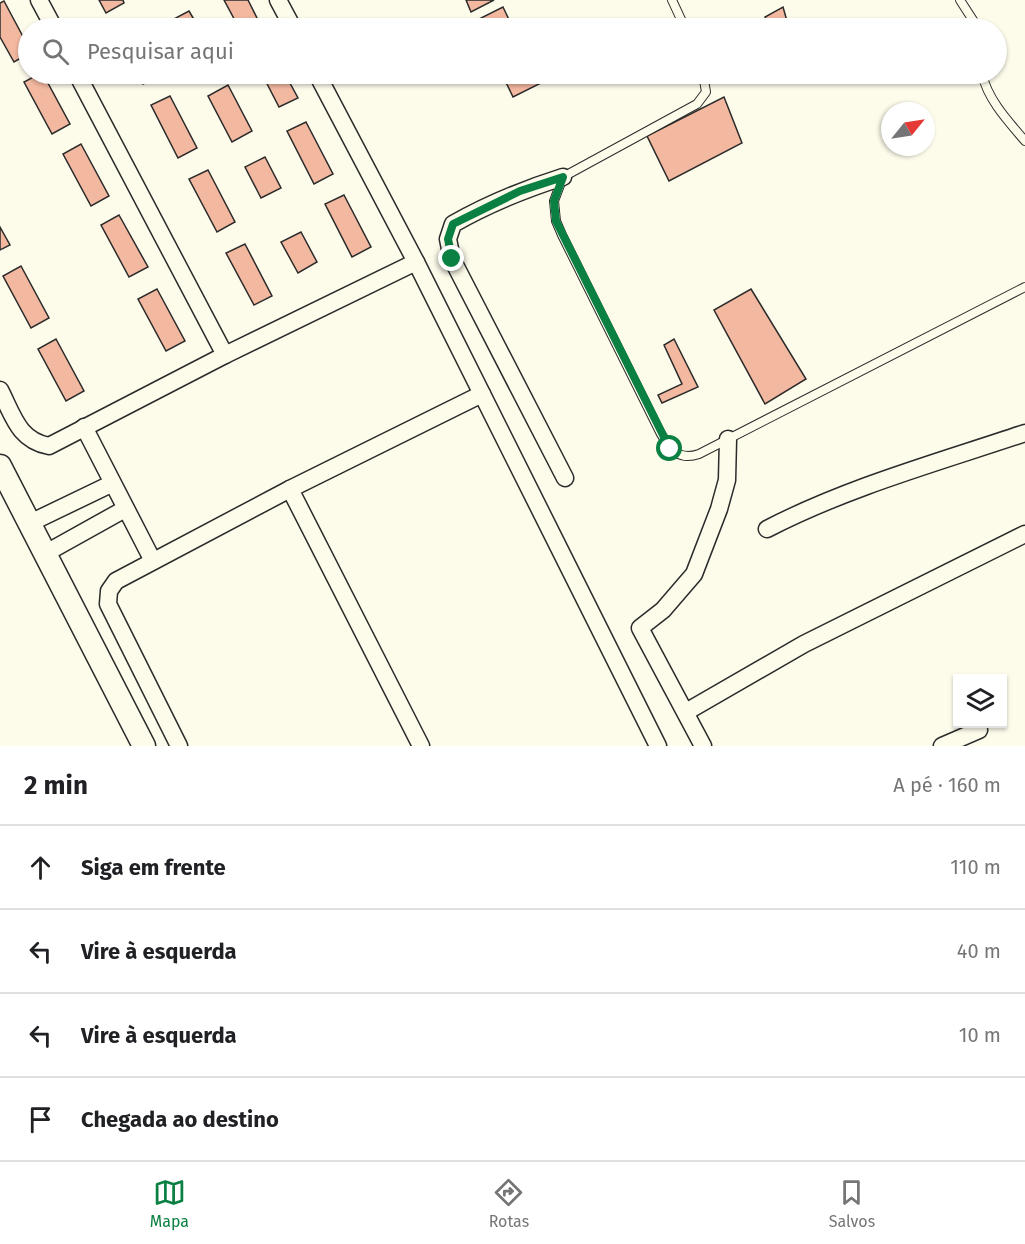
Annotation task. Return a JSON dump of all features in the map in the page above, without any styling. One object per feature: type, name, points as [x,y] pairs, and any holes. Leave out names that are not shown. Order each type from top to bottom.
[{"type":"street","points":[[39,0],[49,18]]},
{"type":"street","points":[[278,0],[288,18]]},
{"type":"street","points":[[82,84],[225,355]]},
{"type":"street","points":[[322,84],[416,262],[658,746]]},
{"type":"street","points":[[563,177],[520,191],[471,214],[453,224],[448,239],[452,259],[565,478]]},
{"type":"street","points":[[0,390],[20,430],[33,443],[49,446],[225,355],[416,262]]},
{"type":"street","points":[[179,746],[108,604],[109,591],[117,581],[290,489],[482,394]]},
{"type":"street","points":[[84,428],[111,484],[153,561]]},
{"type":"street","points":[[767,529],[797,514],[876,484],[1025,433]]},
{"type":"street","points":[[703,746],[640,628],[663,610],[694,574],[719,509],[727,480],[728,440]]},
{"type":"street","points":[[0,466],[144,746]]},
{"type":"street","points":[[30,523],[111,484]]},
{"type":"street","points":[[290,489],[421,746]]},
{"type":"street","points":[[46,554],[125,509]]},
{"type":"street","points":[[686,712],[804,644],[1025,534]]},
{"type":"street","points":[[942,746],[979,730]]},
{"type":"lane","points":[[672,0],[680,18]]},
{"type":"lane","points":[[960,0],[972,18]]},
{"type":"lane","points":[[705,84],[706,92],[697,104],[563,177],[554,201],[556,221],[670,449],[688,458],[728,440],[1025,286]]},
{"type":"lane","points":[[985,84],[987,90],[1025,141]]},
{"type":"building","points":[[99,0],[123,0],[124,3],[106,13]]},
{"type":"building","points":[[224,0],[248,0],[257,18],[234,18]]},
{"type":"building","points":[[466,0],[494,0],[471,12]]},
{"type":"building","points":[[4,1],[18,27],[18,60],[14,62],[0,37],[0,3]]},
{"type":"building","points":[[503,7],[508,18],[481,18]]},
{"type":"building","points":[[783,7],[786,18],[766,18]]},
{"type":"building","points":[[189,11],[193,18],[176,18]]},
{"type":"building","points":[[25,84],[48,84],[70,124],[52,134]]},
{"type":"building","points":[[267,84],[290,84],[298,98],[279,107]]},
{"type":"building","points":[[507,84],[539,84],[513,97]]},
{"type":"building","points":[[228,85],[252,131],[232,142],[208,96]]},
{"type":"building","points":[[170,96],[197,148],[178,158],[151,105]]},
{"type":"building","points":[[724,97],[742,143],[669,181],[647,136]]},
{"type":"building","points":[[306,122],[333,174],[314,184],[287,131]]},
{"type":"building","points":[[81,144],[109,196],[91,206],[63,154]]},
{"type":"building","points":[[265,157],[281,188],[261,198],[245,167]]},
{"type":"building","points":[[208,170],[235,222],[217,232],[189,179]]},
{"type":"building","points":[[344,195],[371,247],[352,257],[325,204]]},
{"type":"building","points":[[119,215],[148,267],[129,277],[101,225]]},
{"type":"building","points":[[0,227],[10,245],[0,250]]},
{"type":"building","points":[[301,232],[317,262],[298,273],[281,242]]},
{"type":"building","points":[[245,244],[272,296],[254,305],[226,253]]},
{"type":"building","points":[[21,266],[49,318],[31,328],[3,276]]},
{"type":"building","points":[[157,289],[185,341],[166,351],[138,299]]},
{"type":"building","points":[[751,289],[806,379],[765,404],[714,310]]},
{"type":"building","points":[[56,339],[84,391],[66,401],[38,349]]},
{"type":"building","points":[[674,339],[698,387],[662,403],[658,395],[682,384],[664,345]]},
{"type":"route","points":[[452,259],[448,239],[453,224],[520,191],[563,177],[555,193],[556,221],[670,449]]}]
